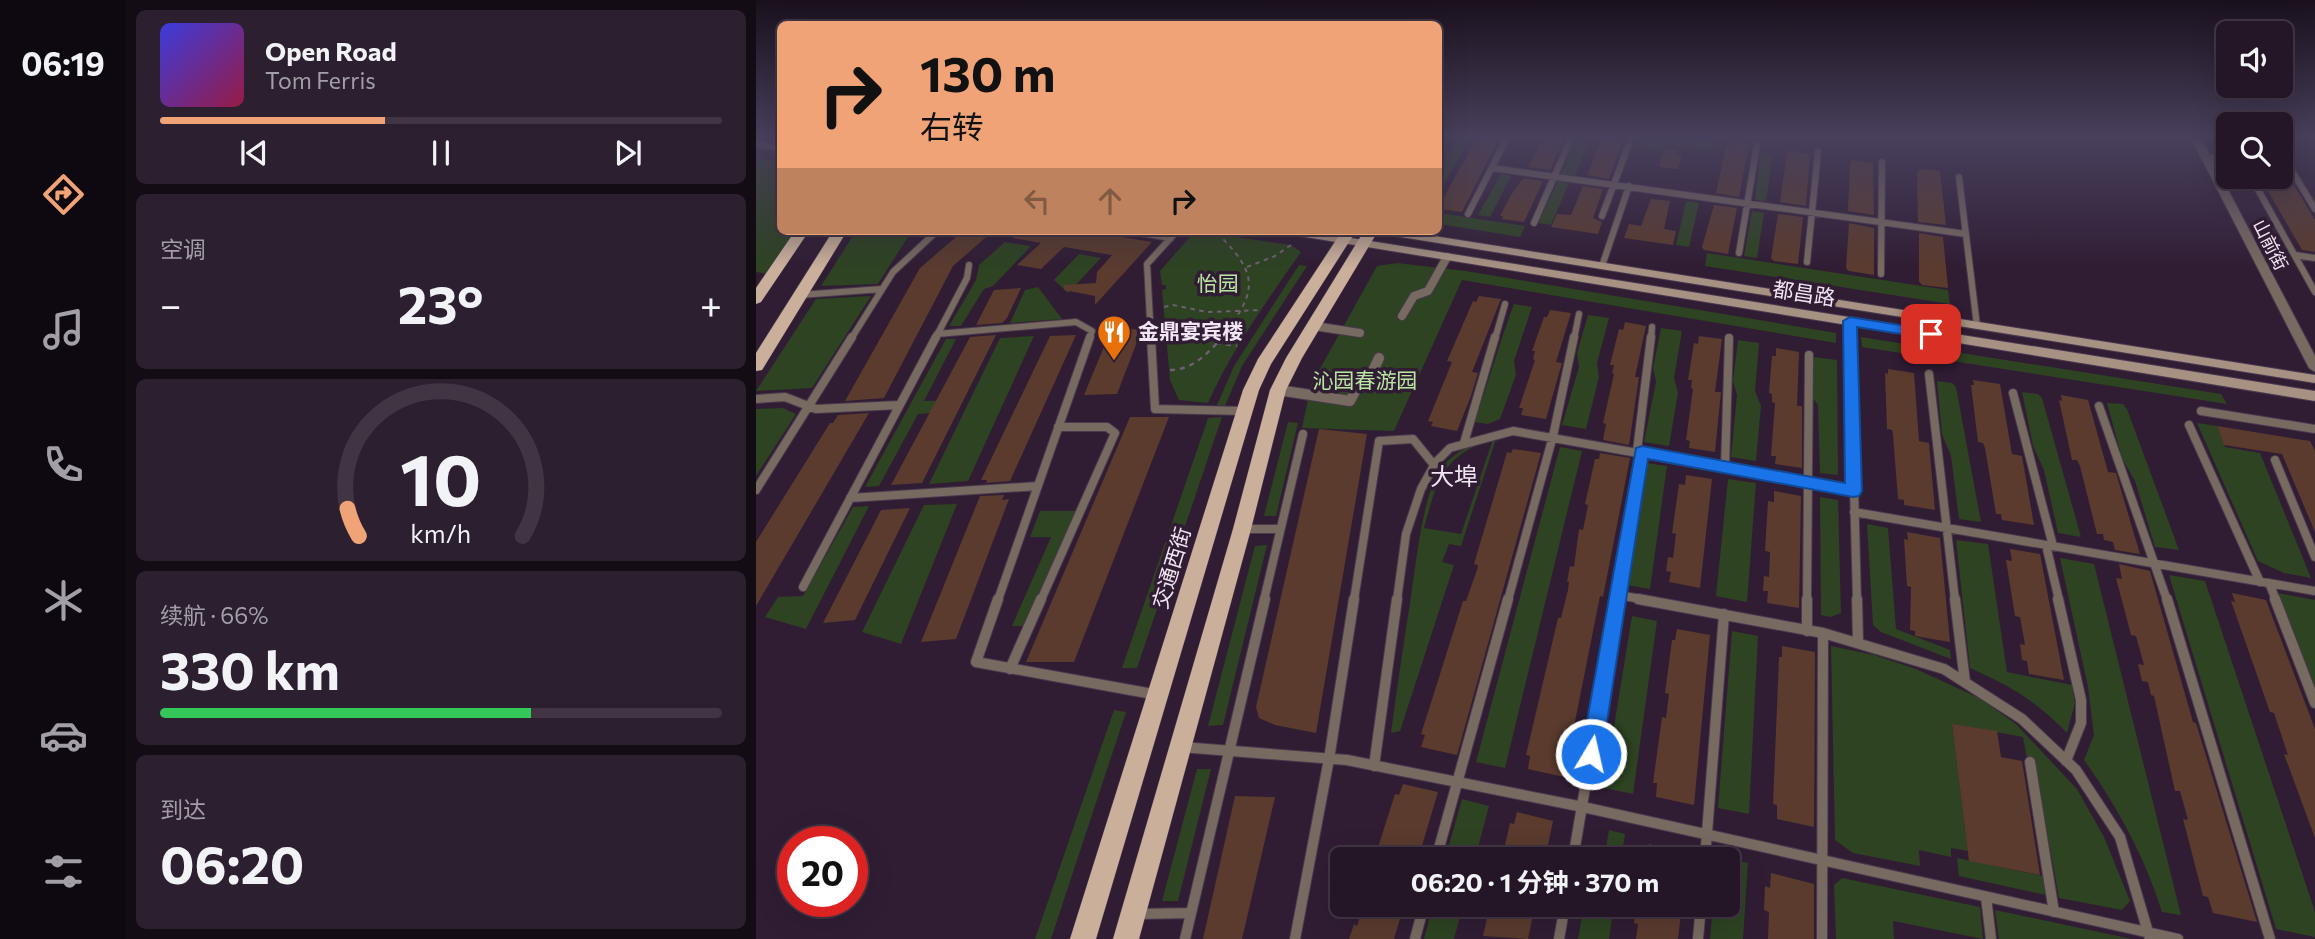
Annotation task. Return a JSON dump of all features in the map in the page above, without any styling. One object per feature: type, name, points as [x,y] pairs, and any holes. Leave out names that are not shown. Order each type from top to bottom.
[{"type":"main road","points":[[756,299],[761,283],[799,235]]},
{"type":"main road","points":[[756,366],[838,235]]},
{"type":"main road","name":"都昌路","points":[[1407,235],[2315,379]]},
{"type":"main road","name":"都昌路","points":[[1357,236],[1447,257],[2314,398]]},
{"type":"main road","points":[[1126,939],[1242,529],[1278,390],[1314,326],[1357,236]]},
{"type":"main road","name":"交通西街","points":[[1083,939],[1244,411],[1264,363],[1357,236]]},
{"type":"street","name":"山前街","points":[[2218,180],[2309,349],[2315,368]]},
{"type":"street","points":[[1402,316],[1414,296],[1428,291],[1447,257]]},
{"type":"street","points":[[1314,326],[1360,333]]},
{"type":"street","points":[[1278,390],[1350,401],[1364,376],[1370,377],[1379,358]]},
{"type":"lane","points":[[1468,214],[1486,180]]},
{"type":"lane","points":[[1535,223],[1553,180]]},
{"type":"lane","points":[[1583,180],[1965,234]]},
{"type":"lane","points":[[1602,216],[1616,180]]},
{"type":"lane","points":[[1739,253],[1751,180]]},
{"type":"lane","points":[[1807,262],[1815,180]]},
{"type":"lane","points":[[1881,274],[1882,180]]},
{"type":"lane","points":[[1959,180],[1978,326]]},
{"type":"lane","points":[[2297,180],[2315,209]]},
{"type":"lane","points":[[1602,266],[1629,186]]},
{"type":"lane","points":[[2258,189],[2315,292]]},
{"type":"lane","points":[[756,490],[893,272],[932,235]]},
{"type":"lane","points":[[1153,235],[1171,238]]},
{"type":"lane","points":[[1174,235],[1147,264],[1155,409],[1244,411]]},
{"type":"lane","points":[[2295,255],[2315,258]]},
{"type":"lane","points":[[803,587],[967,278],[969,265]]},
{"type":"lane","points":[[800,295],[882,289]]},
{"type":"lane","points":[[1464,443],[1506,304]]},
{"type":"lane","points":[[1439,847],[1553,436],[1580,314]]},
{"type":"lane","points":[[1850,321],[1858,641]]},
{"type":"lane","points":[[937,334],[1076,322],[1092,331],[976,662],[1158,695]]},
{"type":"lane","points":[[1575,847],[1618,595],[1639,452],[1652,327]]},
{"type":"lane","points":[[1725,467],[1729,338]]},
{"type":"lane","points":[[1808,631],[1809,355]]},
{"type":"lane","points":[[1929,374],[1965,682]]},
{"type":"lane","points":[[2013,393],[2081,700],[2081,723],[2066,761]]},
{"type":"lane","points":[[756,399],[785,397],[816,410],[899,405]]},
{"type":"lane","points":[[2099,406],[2156,564],[2270,939]]},
{"type":"lane","points":[[2202,411],[2315,429]]},
{"type":"lane","points":[[2189,425],[2264,582],[2315,703]]},
{"type":"lane","points":[[1010,669],[1115,433],[1107,427],[1058,427]]},
{"type":"lane","points":[[1374,766],[1406,534],[1421,489],[1434,465],[1450,448],[1513,431],[1853,491]]},
{"type":"lane","points":[[1185,939],[1303,434]]},
{"type":"lane","points":[[1295,939],[1329,759],[1379,441],[1413,439],[1434,465]]},
{"type":"lane","points":[[2275,460],[2315,557]]},
{"type":"lane","points":[[850,498],[1038,486]]},
{"type":"lane","points":[[1854,512],[2315,591]]},
{"type":"lane","points":[[1242,529],[1280,529]]},
{"type":"lane","points":[[1618,595],[1823,633],[1944,668],[2022,719],[2076,770],[2120,837],[2150,936]]},
{"type":"lane","points":[[1706,847],[1724,614]]},
{"type":"lane","points":[[1822,939],[1823,633]]},
{"type":"lane","points":[[1181,747],[1329,759],[1458,782],[1583,807],[2054,912],[2150,936],[2178,939]]},
{"type":"lane","points":[[2030,762],[2054,912]]},
{"type":"lane","points":[[1986,897],[1991,939]]},
{"type":"lane","points":[[1134,914],[1191,913]]},
{"type":"lane","points":[[1415,939],[1421,917]]},
{"type":"lane","points":[[1559,939],[1563,917]]},
{"type":"lane","points":[[1698,939],[1700,917]]},
{"type":"path","points":[[1170,370],[1186,368],[1216,343],[1247,302],[1250,275],[1236,253],[1219,235]]},
{"type":"path","points":[[1245,268],[1275,256],[1291,246]]},
{"type":"path","points":[[1164,307],[1207,312],[1261,310]]},
{"type":"path","points":[[1216,343],[1237,346]]},
{"type":"green space","points":[[756,180],[777,180],[777,235],[792,235],[768,274],[756,272]]},
{"type":"green space","points":[[1498,180],[1509,180],[1490,217],[1478,215]]},
{"type":"green space","points":[[1758,180],[1769,180],[1766,201],[1755,200]]},
{"type":"green space","points":[[1558,181],[1569,183],[1551,225],[1538,223]]},
{"type":"green space","points":[[1686,201],[1699,203],[1689,247],[1676,245]]},
{"type":"green space","points":[[1752,211],[1764,213],[1757,258],[1744,256]]},
{"type":"green space","points":[[1442,214],[1525,226],[1520,237],[1442,224]]},
{"type":"green space","points":[[853,235],[909,235],[878,284],[821,286]]},
{"type":"green space","name":"怡园","points":[[1192,235],[1222,235],[1291,245],[1301,252],[1239,344],[1208,403],[1179,400],[1170,380],[1162,290],[1166,289],[1166,285],[1162,285],[1160,271]]},
{"type":"green space","points":[[1005,242],[1031,246],[993,286],[984,289],[961,326],[949,326],[976,280],[979,265]]},
{"type":"green space","points":[[1707,253],[1948,290],[1950,304],[1705,266]]},
{"type":"green space","points":[[1079,254],[1101,258],[1068,293],[1054,280]]},
{"type":"green space","name":"沁园春游园","points":[[1397,263],[1466,271],[1836,333],[1836,343],[1462,280],[1394,431],[1302,428],[1311,385],[1377,266]]},
{"type":"green space","points":[[1299,265],[1307,266],[1242,366],[1225,406],[1217,405],[1234,366]]},
{"type":"green space","points":[[1038,287],[1062,319],[1010,323],[1025,290]]},
{"type":"green space","points":[[871,296],[812,388],[756,391],[816,299]]},
{"type":"green space","points":[[1514,304],[1532,307],[1514,361],[1516,375],[1500,419],[1488,424],[1474,422],[1504,333]]},
{"type":"green space","points":[[1588,315],[1609,318],[1597,363],[1599,377],[1586,429],[1562,425],[1579,367],[1577,353]]},
{"type":"green space","points":[[1661,328],[1682,331],[1674,378],[1678,393],[1669,446],[1644,442],[1656,382],[1653,368]]},
{"type":"green space","points":[[1034,336],[968,481],[929,484],[1000,338]]},
{"type":"green space","points":[[1861,337],[2221,394],[2227,404],[1862,347]]},
{"type":"green space","points":[[946,339],[956,339],[924,401],[961,400],[955,411],[918,414],[879,486],[865,487]]},
{"type":"green space","points":[[1738,340],[1759,343],[1755,391],[1761,406],[1756,461],[1731,457],[1737,395],[1733,381]]},
{"type":"green space","points":[[1813,357],[1837,360],[1838,475],[1820,473],[1818,405],[1813,398]]},
{"type":"green space","points":[[1937,381],[1952,383],[1956,387],[1981,522],[1959,519],[1951,456],[1942,434]]},
{"type":"green space","points":[[2022,392],[2038,394],[2042,398],[2081,537],[2058,533],[2044,470],[2033,446]]},
{"type":"green space","points":[[2107,403],[2123,404],[2127,409],[2179,550],[2155,547],[2135,481],[2122,458]]},
{"type":"green space","points":[[783,408],[796,414],[756,476],[756,409]]},
{"type":"green space","points":[[1222,417],[1137,668],[1122,668],[1208,418]]},
{"type":"green space","points":[[1288,422],[1298,423],[1276,516],[1264,516]]},
{"type":"green space","points":[[2197,423],[2217,426],[2225,447],[2260,453],[2311,578],[2284,573],[2258,561]]},
{"type":"green space","points":[[1497,436],[1461,546],[1449,544],[1442,562],[1454,565],[1400,731],[1391,733],[1418,547],[1435,478],[1448,461],[1467,447]],"holes":[[[1493,439],[1461,534],[1424,528],[1433,497],[1444,472],[1452,462],[1463,453]]]},
{"type":"green space","points":[[1560,447],[1582,451],[1505,768],[1476,762]]},
{"type":"green space","points":[[1646,463],[1667,466],[1650,589],[1627,585]]},
{"type":"green space","points":[[1728,479],[1756,483],[1747,602],[1716,596]]},
{"type":"green space","points":[[1820,497],[1838,500],[1841,613],[1830,617],[1821,615]]},
{"type":"green space","points":[[957,504],[901,644],[862,632],[924,505]]},
{"type":"green space","points":[[869,506],[806,629],[765,617],[778,597],[803,596],[853,507]]},
{"type":"green space","points":[[1040,511],[1076,511],[1025,626],[1012,626],[1051,537],[1030,537]]},
{"type":"green space","points":[[1867,524],[1888,528],[1896,629],[1950,650],[1951,659],[1881,632],[1873,625]]},
{"type":"green space","points":[[1956,540],[1988,544],[2007,672],[2072,685],[2075,703],[2067,733],[2022,695],[1970,668]]},
{"type":"green space","points":[[1267,545],[1223,725],[1208,726],[1255,546]]},
{"type":"green space","points":[[2060,558],[2094,564],[2181,915],[2162,912],[2129,833],[2084,760],[2094,735],[2088,687]]},
{"type":"green space","points":[[2169,575],[2205,581],[2315,912],[2315,937],[2276,929]]},
{"type":"green space","points":[[2278,593],[2315,600],[2315,688]]},
{"type":"green space","points":[[1632,616],[1657,621],[1633,794],[1604,788]]},
{"type":"green space","points":[[1732,631],[1758,636],[1749,814],[1718,808]]},
{"type":"green space","points":[[1831,646],[1874,655],[1916,669],[1981,699],[2016,724],[2077,789],[2104,837],[2130,901],[2122,910],[2059,898],[2034,760],[2027,759],[2023,737],[1952,724],[1968,851],[1951,848],[1951,857],[1919,850],[1920,866],[1853,853],[1835,840]]},
{"type":"green space","points":[[1114,710],[1126,712],[1051,939],[1035,939]]},
{"type":"green space","points":[[1197,769],[1211,769],[1178,901],[1162,901]]},
{"type":"green space","points":[[1462,799],[1489,806],[1478,847],[1448,847]]},
{"type":"green space","points":[[1609,830],[1625,834],[1623,847],[1606,847]]},
{"type":"green space","points":[[1957,858],[2043,876],[2046,895],[1959,876]]},
{"type":"green space","points":[[1740,861],[1748,863],[1743,939],[1710,939],[1712,917],[1740,917]]},
{"type":"green space","points":[[1842,878],[1980,907],[1983,939],[1893,921],[1894,939],[1836,939],[1834,885]]},
{"type":"green space","points":[[1995,910],[2132,939],[1999,939]]},
{"type":"green space","points":[[1430,917],[1460,917],[1454,939],[1424,939]]},
{"type":"green space","points":[[1582,917],[1612,917],[1609,939],[1578,939]]},
{"type":"building","points":[[1454,180],[1478,180],[1462,212],[1442,209],[1442,201]]},
{"type":"building","points":[[1522,180],[1543,181],[1524,222],[1502,219],[1503,216],[1500,216]]},
{"type":"building","points":[[1719,180],[1742,180],[1739,197],[1716,193]]},
{"type":"building","points":[[1783,180],[1808,180],[1806,206],[1780,202]]},
{"type":"building","points":[[1849,180],[1873,180],[1874,215],[1848,211]]},
{"type":"building","points":[[1917,180],[1941,180],[1946,225],[1918,222]]},
{"type":"building","points":[[2293,184],[2315,220],[2315,252],[2302,250],[2267,189],[2293,189]]},
{"type":"building","points":[[1583,186],[1603,189],[1593,218],[1602,222],[1598,234],[1551,227],[1557,214],[1571,215]]},
{"type":"building","points":[[1651,199],[1670,201],[1664,229],[1676,231],[1673,245],[1624,238],[1629,224],[1641,226]]},
{"type":"building","points":[[1714,205],[1737,208],[1728,254],[1704,250],[1702,247]]},
{"type":"building","points":[[1778,214],[1803,217],[1798,264],[1774,261],[1771,258]]},
{"type":"building","points":[[1849,223],[1874,228],[1874,275],[1849,271],[1846,268]]},
{"type":"building","points":[[1919,233],[1943,237],[1948,288],[1922,285],[1919,281]]},
{"type":"building","points":[[958,235],[988,235],[953,266],[884,398],[845,401],[920,268]]},
{"type":"building","points":[[1013,235],[1110,235],[1152,242],[1095,305],[1095,296],[1064,290],[1064,285],[1096,283],[1097,272],[1112,255],[1064,247],[1041,269],[1017,265],[1041,243],[1013,238]]},
{"type":"building","points":[[1021,288],[1002,323],[976,325],[994,290]]},
{"type":"building","points":[[1479,296],[1501,299],[1472,372],[1478,373],[1471,396],[1457,431],[1431,426],[1433,422],[1428,421],[1452,362],[1447,361],[1473,301],[1476,302]]},
{"type":"building","points":[[1550,310],[1571,313],[1556,362],[1562,363],[1546,419],[1521,415],[1523,408],[1519,408],[1535,360],[1535,351],[1532,351],[1544,317],[1547,317]]},
{"type":"building","points":[[1625,322],[1646,326],[1635,377],[1639,377],[1629,445],[1603,440],[1606,424],[1603,423],[1614,374],[1614,365],[1610,365],[1619,329],[1623,330]]},
{"type":"building","name":"金鼎宴宾楼","points":[[1142,329],[1117,394],[1084,395],[1111,330]]},
{"type":"building","points":[[996,335],[922,483],[891,485],[970,337]]},
{"type":"building","points":[[1076,335],[1010,481],[986,483],[987,480],[981,480],[1050,336]]},
{"type":"building","points":[[1699,336],[1722,339],[1715,392],[1721,392],[1715,452],[1689,448],[1690,441],[1686,440],[1693,389],[1692,380],[1688,380],[1694,343],[1698,344]]},
{"type":"building","points":[[1776,348],[1799,352],[1797,406],[1802,406],[1802,468],[1775,464],[1776,456],[1771,456],[1775,403],[1769,393],[1772,356],[1776,356]]},
{"type":"building","points":[[1888,369],[1914,373],[1919,441],[1929,443],[1935,510],[1904,505],[1904,500],[1898,499],[1893,435],[1892,430],[1887,429],[1885,373],[1888,374]]},
{"type":"building","points":[[1973,380],[2000,384],[2012,454],[2022,456],[2034,525],[2002,520],[2001,514],[1996,514],[1985,448],[1983,443],[1978,442],[1971,385],[1974,385]]},
{"type":"building","points":[[2061,395],[2088,400],[2108,472],[2116,473],[2140,554],[2115,550],[2113,542],[2104,540],[2103,534],[2097,534],[2080,466],[2077,460],[2072,460],[2059,400],[2062,401]]},
{"type":"building","points":[[869,413],[756,606],[756,542],[830,423],[833,423],[838,415]]},
{"type":"building","points":[[1130,417],[1169,417],[1074,662],[1026,662]]},
{"type":"building","points":[[2217,426],[2310,441],[2315,451],[2315,532],[2282,454],[2224,445]]},
{"type":"building","points":[[1319,429],[1367,434],[1316,733],[1275,725],[1259,718],[1256,707]]},
{"type":"building","points":[[1513,449],[1541,453],[1457,755],[1421,747],[1425,735],[1421,734],[1463,601],[1466,601],[1477,570],[1478,565],[1474,564],[1507,452],[1511,453]]},
{"type":"building","points":[[1600,453],[1630,458],[1564,777],[1528,769],[1530,756],[1526,755],[1558,618],[1561,618],[1568,590],[1570,566],[1574,567],[1579,529],[1583,530],[1588,505],[1585,504],[1595,459],[1599,459]]},
{"type":"building","points":[[1686,475],[1712,479],[1700,588],[1669,582],[1671,572],[1666,571],[1668,557],[1673,558],[1676,534],[1672,533],[1679,484],[1685,485]]},
{"type":"building","points":[[1774,491],[1801,496],[1799,608],[1767,603],[1768,591],[1763,591],[1764,576],[1769,577],[1770,552],[1765,551],[1768,501],[1774,502]]},
{"type":"building","points":[[1004,495],[1002,500],[1009,499],[956,639],[921,642],[980,496]]},
{"type":"building","points":[[910,508],[855,620],[823,623],[881,510]]},
{"type":"building","points":[[1907,532],[1940,538],[1950,642],[1915,636],[1915,631],[1910,630],[1911,587],[1907,586],[1904,539],[1908,540]]},
{"type":"building","points":[[2010,549],[2040,554],[2064,680],[2029,674],[2027,661],[2022,660],[2020,644],[2025,645],[2020,617],[2015,616],[2006,560],[2012,561]]},
{"type":"building","points":[[2119,564],[2150,571],[2193,722],[2196,723],[2257,922],[2213,913],[2208,897],[2203,896],[2183,819],[2188,820],[2180,791],[2175,791],[2154,696],[2151,695],[2148,682],[2142,681],[2138,664],[2144,665],[2136,636],[2131,635],[2116,578],[2122,579]]},
{"type":"building","points":[[2232,593],[2266,600],[2315,729],[2315,838],[2284,754],[2288,755],[2274,713],[2270,712],[2231,601],[2235,602]]},
{"type":"building","points":[[1677,629],[1710,635],[1694,805],[1656,797],[1657,783],[1653,783],[1662,717],[1666,718],[1669,694],[1665,693],[1672,640],[1675,640]]},
{"type":"building","points":[[1782,646],[1815,652],[1814,827],[1777,819],[1777,805],[1773,804],[1779,657],[1782,657]]},
{"type":"building","points":[[1952,724],[1997,731],[2001,757],[2022,761],[2040,875],[1969,861]]},
{"type":"building","points":[[1403,784],[1438,792],[1422,847],[1378,847],[1395,794],[1399,795]]},
{"type":"building","points":[[1235,796],[1275,797],[1242,939],[1203,939]]},
{"type":"building","points":[[1517,812],[1553,821],[1548,847],[1508,847],[1505,845],[1510,823],[1514,824]]},
{"type":"building","points":[[1771,873],[1814,884],[1814,939],[1768,939],[1769,912],[1764,910],[1765,886],[1770,888]]},
{"type":"building","points":[[1360,917],[1400,917],[1394,939],[1349,939],[1354,924],[1357,926]]},
{"type":"building","points":[[1487,917],[1533,917],[1528,939],[1483,936]]},
{"type":"building","points":[[1635,917],[1681,917],[1678,939],[1636,939],[1638,924],[1634,923]]},
{"type":"place","name":"金鼎宴宾楼","points":[[1114,362]]},
{"type":"district","name":"大埠","points":[[1454,477]]},
{"type":"route","points":[[1591,754],[1642,452],[1853,491],[1850,321],[1931,334]]}]
